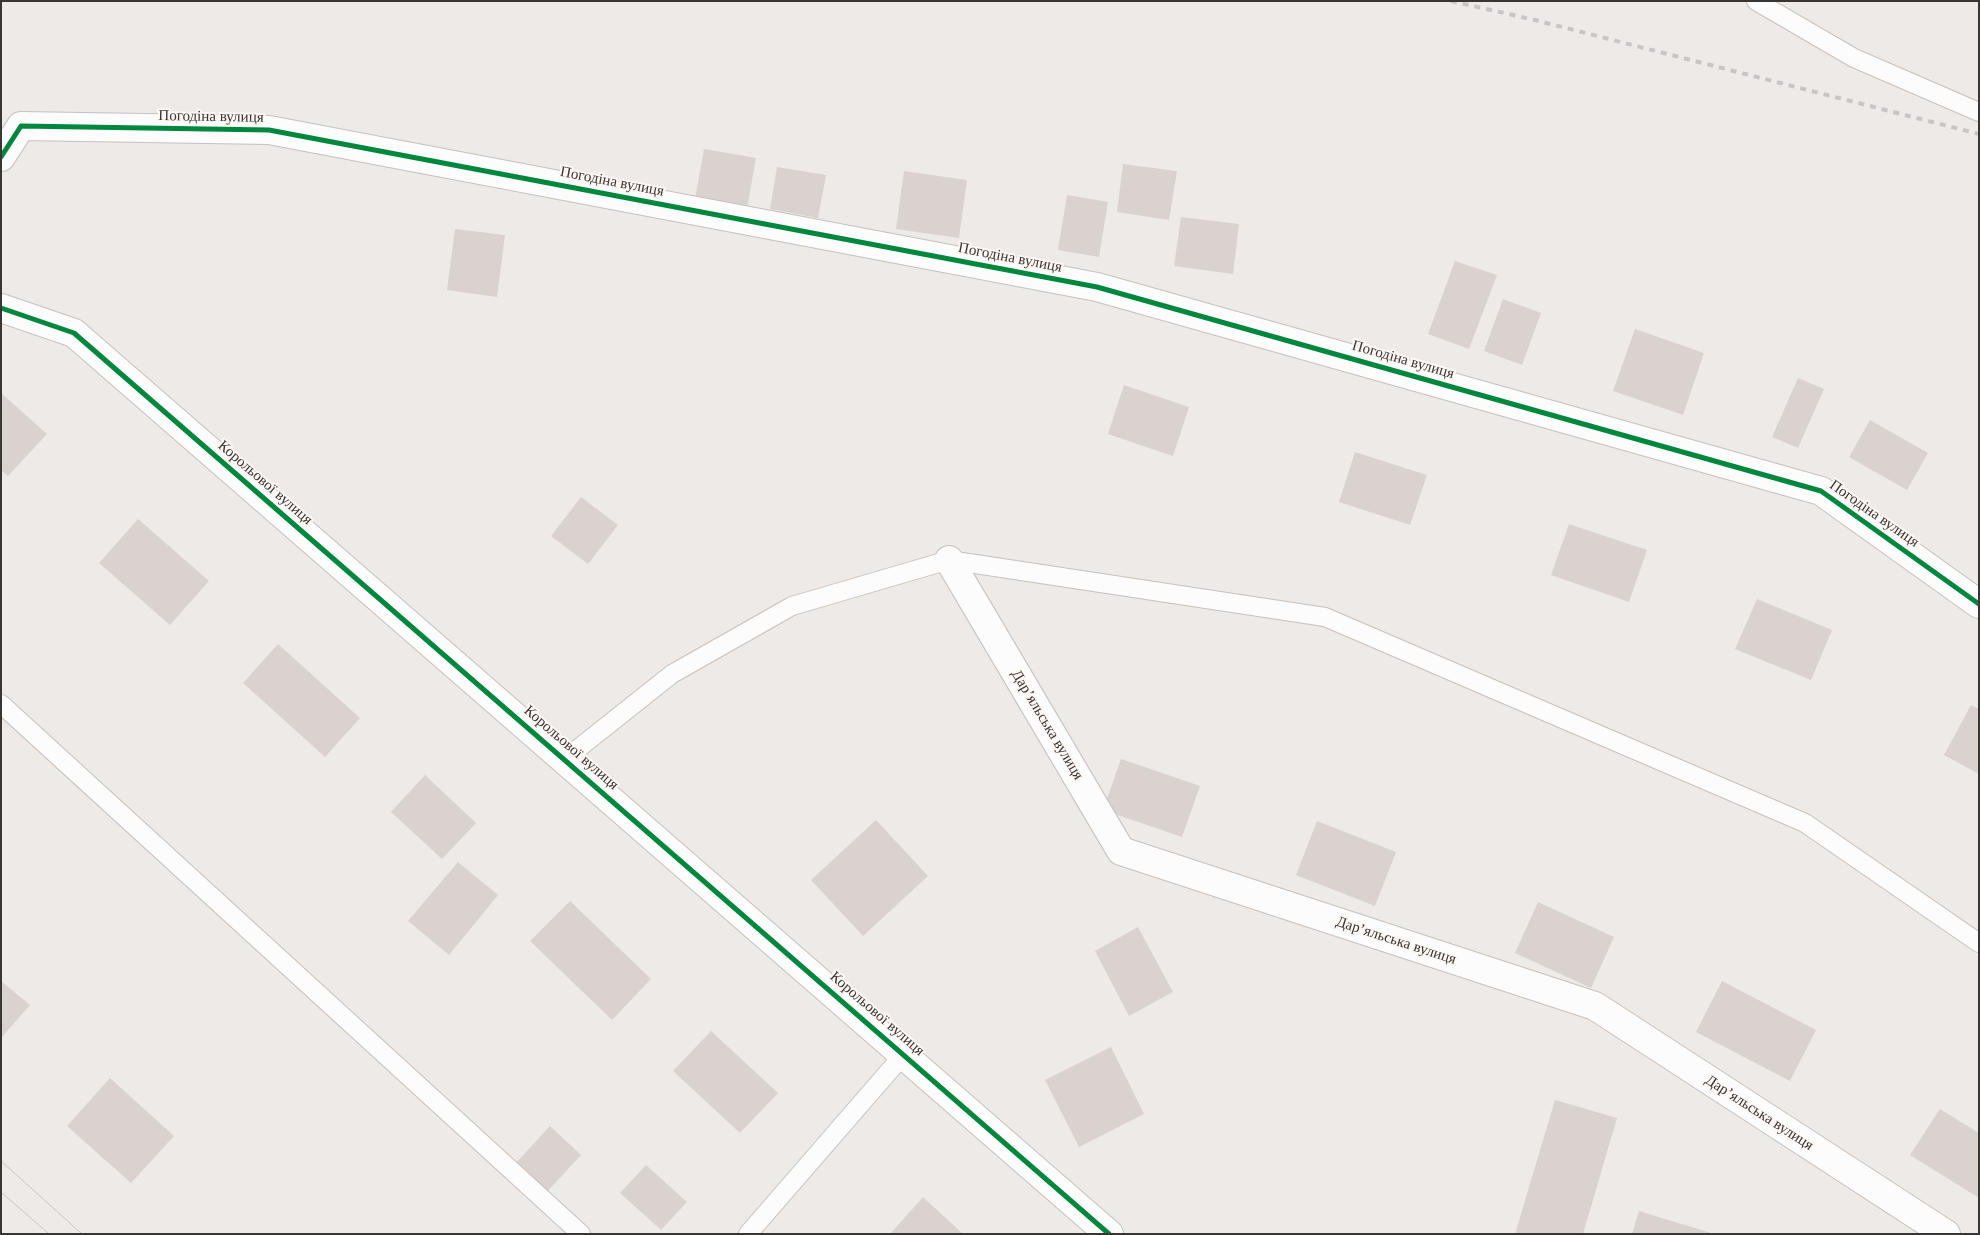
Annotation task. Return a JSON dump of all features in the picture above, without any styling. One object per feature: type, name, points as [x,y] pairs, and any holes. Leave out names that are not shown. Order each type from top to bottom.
[{"type":"street","name":"Погодіна вулиця","points":[[1,157],[21,126],[269,130],[1097,287],[1821,491],[1979,604]]},
{"type":"street","name":"Корольової вулиця","points":[[1,308],[74,333],[1109,1234]]},
{"type":"street","name":"Дар’яльська вулиця","points":[[949,560],[1122,851],[1595,1006],[1946,1234]]},
{"type":"lane","points":[[1756,1],[1854,58],[1979,112]]},
{"type":"lane","points":[[565,759],[672,674],[792,606],[949,560],[1325,616],[1805,823],[1979,943]]},
{"type":"lane","points":[[1,704],[581,1234]]},
{"type":"lane","points":[[748,1234],[904,1054]]},
{"type":"building","points":[[704,149],[756,158],[747,209],[695,199]]},
{"type":"building","points":[[1123,164],[1177,171],[1169,220],[1117,212]]},
{"type":"building","points":[[777,167],[826,175],[818,218],[770,209]]},
{"type":"building","points":[[904,171],[967,180],[959,238],[896,229]]},
{"type":"building","points":[[1067,195],[1108,202],[1099,257],[1058,250]]},
{"type":"building","points":[[1181,217],[1239,224],[1233,274],[1174,266]]},
{"type":"building","points":[[455,229],[505,235],[497,297],[447,290]]},
{"type":"building","points":[[1455,261],[1497,275],[1469,349],[1428,334]]},
{"type":"building","points":[[1503,299],[1541,313],[1522,365],[1484,351]]},
{"type":"building","points":[[1635,329],[1704,353],[1683,415],[1613,391]]},
{"type":"building","points":[[1798,378],[1824,389],[1798,448],[1772,437]]},
{"type":"building","points":[[1124,385],[1189,407],[1173,456],[1108,434]]},
{"type":"building","points":[[1,393],[47,434],[8,476],[1,470]]},
{"type":"building","points":[[1870,420],[1928,453],[1907,490],[1849,457]]},
{"type":"building","points":[[1355,452],[1427,475],[1410,525],[1339,502]]},
{"type":"building","points":[[581,497],[618,525],[588,564],[551,536]]},
{"type":"building","points":[[138,519],[209,581],[170,625],[99,563]]},
{"type":"building","points":[[1569,524],[1647,550],[1629,602],[1551,575]]},
{"type":"building","points":[[1757,599],[1832,630],[1811,680],[1735,649]]},
{"type":"building","points":[[278,644],[360,718],[325,757],[243,683]]},
{"type":"building","points":[[1971,705],[1979,709],[1979,774],[1944,755]]},
{"type":"building","points":[[1121,759],[1200,786],[1182,837],[1103,810]]},
{"type":"building","points":[[425,775],[476,823],[442,859],[391,812]]},
{"type":"building","points":[[876,820],[928,876],[863,936],[811,880]]},
{"type":"building","points":[[1317,821],[1396,852],[1375,906],[1296,875]]},
{"type":"building","points":[[458,862],[498,895],[449,955],[408,921]]},
{"type":"building","points":[[570,901],[651,979],[612,1020],[530,941]]},
{"type":"building","points":[[1538,902],[1614,937],[1591,988],[1515,953]]},
{"type":"building","points":[[1138,927],[1173,992],[1129,1016],[1095,951]]},
{"type":"building","points":[[1,981],[30,1005],[1,1038]]},
{"type":"building","points":[[1722,981],[1816,1030],[1790,1081],[1696,1032]]},
{"type":"building","points":[[711,1031],[778,1093],[740,1133],[673,1071]]},
{"type":"building","points":[[1111,1047],[1144,1114],[1079,1147],[1045,1080]]},
{"type":"building","points":[[110,1078],[174,1136],[131,1183],[67,1126]]},
{"type":"building","points":[[1555,1100],[1617,1118],[1583,1234],[1515,1234]]},
{"type":"building","points":[[1940,1109],[1979,1133],[1979,1198],[1910,1155]]},
{"type":"building","points":[[550,1126],[581,1155],[545,1194],[514,1165]]},
{"type":"building","points":[[646,1165],[687,1202],[661,1230],[620,1193]]},
{"type":"building","points":[[923,1197],[963,1234],[890,1234]]},
{"type":"building","points":[[1639,1211],[1711,1233],[1711,1234],[1632,1234]]},
{"type":"tram line","points":[[1,1161],[82,1234]]},
{"type":"tram line","points":[[1,1192],[49,1234]]},
{"type":"railway","points":[[1451,1],[1535,20],[1979,134]]},
{"type":"cycle path","points":[[1,157],[21,126],[269,130],[1097,287],[1821,491],[1979,604]]},
{"type":"cycle path","points":[[1,308],[74,333],[1109,1234]]}]
